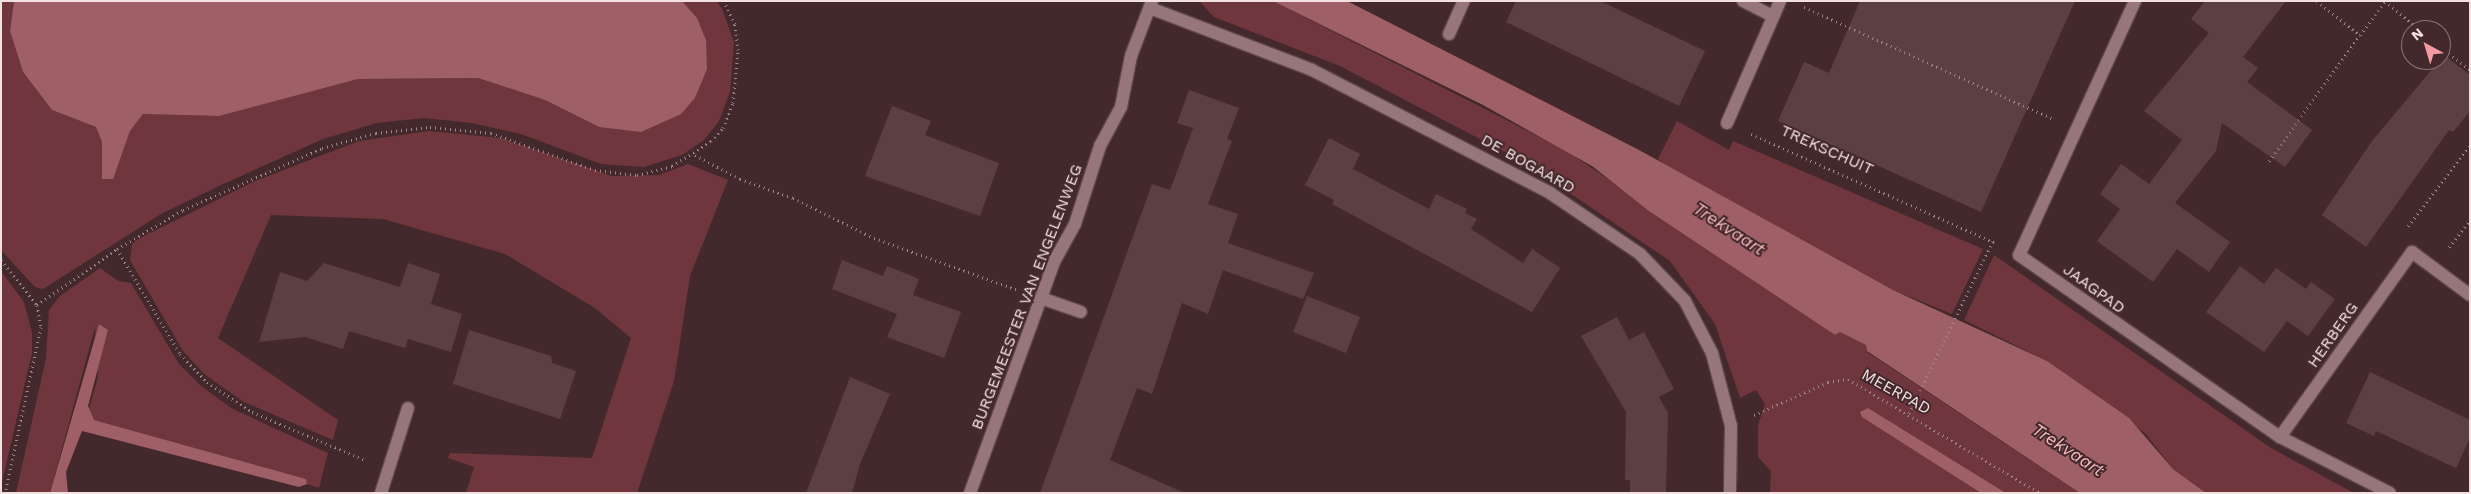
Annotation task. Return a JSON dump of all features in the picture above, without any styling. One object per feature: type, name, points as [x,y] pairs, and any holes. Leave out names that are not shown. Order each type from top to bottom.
[{"type":"street","points":[[1449,34],[1464,1]]},
{"type":"street","points":[[1743,1],[1773,16]]},
{"type":"street","points":[[1728,123],[1780,1]]},
{"type":"street","points":[[2019,255],[2135,1]]},
{"type":"street","name":"BURGEMEESTER VAN ENGELENWEG","points":[[970,493],[1042,298],[1075,224],[1106,131],[1119,114],[1131,56],[1151,4]]},
{"type":"street","name":"DE BOGAARD","points":[[1151,4],[1312,70],[1550,193],[1640,254],[1685,302],[1712,353],[1731,426],[1730,493]]},
{"type":"street","points":[[2412,252],[2470,295]]},
{"type":"street","name":"HERBERG","points":[[2280,437],[2412,252]]},
{"type":"street","name":"JAAGPAD","points":[[2019,255],[2280,437],[2390,493]]},
{"type":"street","points":[[1042,298],[1081,312]]},
{"type":"street","points":[[381,493],[408,408]]},
{"type":"path","points":[[37,305],[116,249],[249,178],[376,133],[430,127],[491,133],[595,170],[637,175],[695,154],[723,128],[733,102],[738,50],[735,24],[724,1]]},
{"type":"path","points":[[2317,1],[2360,35]]},
{"type":"path","points":[[2269,161],[2385,1],[2408,20]]},
{"type":"path","points":[[1801,5],[2076,130]]},
{"type":"path","points":[[2451,55],[2470,70]]},
{"type":"path","name":"TREKSCHUIT","points":[[1728,123],[1993,241],[2019,255]]},
{"type":"path","points":[[2412,252],[2398,240],[2470,145]]},
{"type":"path","points":[[695,154],[740,179],[793,198],[874,238],[1010,287]]},
{"type":"path","points":[[2433,267],[2470,220]]},
{"type":"path","points":[[1909,413],[1969,296],[1993,241]]},
{"type":"path","points":[[116,249],[180,354],[207,382],[278,424],[389,469]]},
{"type":"path","points":[[1,260],[37,305],[40,341],[5,493]]},
{"type":"path","name":"MEERPAD","points":[[1731,426],[1828,382],[1848,380],[1909,413],[2040,493]]},
{"type":"shaded area","points":[[1,1],[14,1],[10,31],[23,72],[52,110],[96,127],[102,142],[103,179],[113,178],[130,131],[143,114],[219,116],[358,79],[478,78],[545,100],[599,127],[695,98],[700,84],[697,18],[682,1],[717,1],[722,9],[734,42],[730,92],[719,121],[704,140],[682,155],[644,167],[601,164],[521,134],[472,123],[424,118],[377,123],[323,139],[161,214],[43,289],[35,287],[1,250]]},
{"type":"shaded area","points":[[1199,1],[1273,1],[1567,151],[1835,335],[1840,332],[1866,345],[1867,352],[2080,493],[2006,493],[1868,408],[1863,417],[1981,493],[1770,493],[1771,471],[1758,457],[1758,425],[1765,404],[1756,390],[1740,398],[1715,324],[1670,261],[1524,162],[1340,66],[1214,17]]},
{"type":"shaded area","points":[[1677,121],[1729,150],[1733,141],[1983,249],[1952,314],[1893,290],[1673,172],[1658,159]]},
{"type":"shaded area","points":[[429,131],[501,138],[612,176],[659,175],[688,164],[728,180],[690,276],[674,381],[637,493],[466,493],[474,467],[448,458],[450,453],[592,458],[631,338],[595,308],[505,254],[383,219],[271,215],[218,338],[338,420],[333,440],[244,402],[204,374],[183,351],[130,260],[132,244],[140,238],[255,181],[359,141]]},
{"type":"shaded area","points":[[1994,255],[2271,448],[2354,493],[2206,493],[2173,469],[2145,433],[2047,361],[1964,320]]},
{"type":"shaded area","points":[[100,268],[118,281],[131,283],[179,364],[201,386],[231,408],[328,453],[319,488],[307,484],[306,479],[94,420],[88,412],[98,377],[95,327],[50,493],[16,493],[46,358],[49,310],[60,296]]},
{"type":"shaded area","points":[[1,271],[24,302],[32,333],[32,353],[1,486]]},
{"type":"water","points":[[14,1],[682,1],[697,18],[706,40],[707,69],[695,98],[681,114],[641,132],[599,127],[545,100],[478,78],[358,79],[219,116],[143,114],[130,131],[113,179],[102,179],[102,142],[96,127],[52,110],[23,72],[10,31]]},
{"type":"water","name":"Trekvaart","points":[[1273,1],[1347,1],[1639,150],[1893,290],[2047,361],[2129,418],[2173,469],[2206,493],[2080,493],[1867,351],[1866,345],[1840,332],[1835,335],[1649,211],[1592,166],[1483,105]]},
{"type":"water","points":[[99,324],[108,330],[88,406],[94,420],[306,479],[307,484],[299,487],[82,431],[66,472],[68,493],[50,493]]},
{"type":"water","points":[[1868,408],[2006,493],[1981,493],[1862,417],[1860,412]]},
{"type":"building","points":[[1516,1],[1600,1],[1705,51],[1679,106],[1506,22]]},
{"type":"building","points":[[1860,1],[2075,1],[1981,212],[1778,121],[1804,62],[1829,73]]},
{"type":"building","points":[[2205,1],[2286,1],[2243,57],[2258,68],[2247,82],[2312,130],[2285,167],[2222,123],[2216,151],[2175,203],[2230,242],[2209,272],[2177,249],[2153,282],[2097,241],[2120,209],[2100,194],[2121,164],[2149,184],[2182,140],[2144,111],[2209,33],[2191,19]]},
{"type":"building","points":[[2451,60],[2470,75],[2470,111],[2453,132],[2449,130],[2366,247],[2322,215],[2372,141],[2431,70],[2451,70]]},
{"type":"building","points":[[1189,90],[1239,108],[1227,139],[1232,141],[1208,204],[1238,214],[1228,243],[1314,273],[1303,299],[1223,270],[1208,314],[1182,303],[1152,394],[1137,388],[1110,460],[1185,493],[1040,493],[1152,184],[1170,190],[1193,128],[1177,123]]},
{"type":"building","points":[[892,106],[931,121],[925,135],[999,163],[980,216],[865,176]]},
{"type":"building","points":[[1329,138],[1360,154],[1353,169],[1429,209],[1436,194],[1467,209],[1465,213],[1477,219],[1471,229],[1523,263],[1532,249],[1560,268],[1532,312],[1332,204],[1334,200],[1305,185]]},
{"type":"building","points":[[842,260],[883,276],[887,266],[919,279],[913,295],[961,312],[944,358],[887,337],[897,314],[832,289]]},
{"type":"building","points":[[324,263],[400,287],[408,263],[440,274],[431,304],[462,314],[451,352],[408,339],[405,348],[349,331],[343,349],[305,337],[259,342],[280,272],[307,281]]},
{"type":"building","points":[[2240,266],[2264,284],[2276,268],[2306,289],[2311,282],[2335,299],[2308,336],[2287,321],[2264,352],[2206,312]]},
{"type":"building","points":[[1307,296],[1360,317],[1346,353],[1293,332]]},
{"type":"building","points":[[1617,317],[1629,340],[1644,332],[1674,389],[1659,397],[1668,413],[1666,493],[1630,493],[1630,480],[1625,480],[1626,412],[1581,336]]},
{"type":"building","points":[[469,330],[551,356],[552,363],[576,371],[560,419],[453,384]]},
{"type":"building","points":[[2370,372],[2470,420],[2470,438],[2456,468],[2376,431],[2374,436],[2346,423]]},
{"type":"building","points":[[850,377],[890,394],[860,464],[852,493],[806,493]]}]
